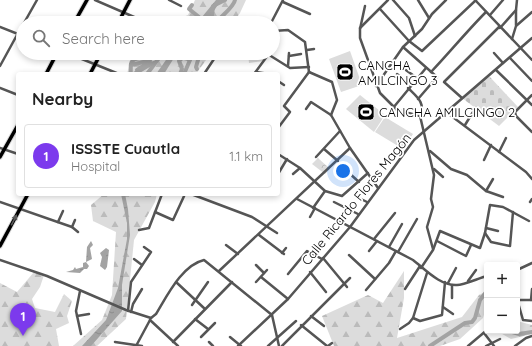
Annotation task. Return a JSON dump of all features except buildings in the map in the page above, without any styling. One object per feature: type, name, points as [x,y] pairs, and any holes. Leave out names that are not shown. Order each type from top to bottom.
[{"type":"main road","points":[[78,16],[87,0]]},
{"type":"main road","points":[[122,16],[130,0]]},
{"type":"main road","points":[[47,72],[53,60]]},
{"type":"main road","points":[[91,72],[97,60]]},
{"type":"main road","points":[[0,157],[16,128]]},
{"type":"main road","points":[[0,246],[27,196]]},
{"type":"street","points":[[27,16],[36,0]]},
{"type":"street","points":[[95,0],[133,16]]},
{"type":"street","points":[[170,0],[181,6]]},
{"type":"street","points":[[360,29],[388,0]]},
{"type":"street","points":[[393,0],[409,18],[415,36]]},
{"type":"street","points":[[418,0],[429,18]]},
{"type":"street","points":[[376,86],[403,47],[425,26],[429,18],[446,0]]},
{"type":"street","points":[[380,9],[409,41],[423,51],[475,0],[532,60]]},
{"type":"street","points":[[478,3],[481,0]]},
{"type":"street","points":[[490,15],[503,0]]},
{"type":"street","points":[[512,39],[516,26],[516,10],[518,0]]},
{"type":"street","points":[[275,16],[283,1],[310,14]]},
{"type":"street","points":[[365,6],[360,29],[361,46],[376,86],[393,108],[420,116]]},
{"type":"street","points":[[462,98],[444,82],[516,10]]},
{"type":"street","points":[[431,72],[453,48],[460,37],[486,12]]},
{"type":"street","points":[[516,26],[532,12]]},
{"type":"street","points":[[0,27],[16,33]]},
{"type":"street","points":[[280,31],[288,30],[305,42],[309,72],[284,106],[290,112],[280,125]]},
{"type":"street","points":[[0,66],[16,38]]},
{"type":"street","name":"Calle Ricardo Flores Magón","points":[[240,345],[288,299],[350,227],[358,214],[414,140],[532,38]]},
{"type":"street","points":[[403,47],[437,77],[418,99]]},
{"type":"street","points":[[307,50],[314,49]]},
{"type":"street","points":[[494,53],[503,63]]},
{"type":"street","points":[[288,66],[289,55],[301,54]]},
{"type":"street","points":[[510,58],[532,81]]},
{"type":"street","points":[[85,60],[114,72]]},
{"type":"street","points":[[205,72],[213,60]]},
{"type":"street","points":[[256,72],[263,60]]},
{"type":"street","points":[[278,60],[288,66],[308,66]]},
{"type":"street","points":[[403,68],[416,78]]},
{"type":"street","points":[[393,108],[416,78],[426,68]]},
{"type":"street","points":[[496,70],[532,105]]},
{"type":"street","points":[[309,72],[332,82],[337,100],[331,115]]},
{"type":"street","points":[[398,74],[411,85]]},
{"type":"street","points":[[280,82],[284,85]]},
{"type":"street","points":[[0,88],[16,94]]},
{"type":"street","points":[[408,88],[424,107],[420,116],[430,151],[433,169],[431,199],[433,207],[427,227],[433,250]]},
{"type":"street","points":[[532,95],[518,106],[515,112],[516,116],[532,132]]},
{"type":"street","points":[[306,109],[311,102],[331,115],[350,148],[378,188]]},
{"type":"street","points":[[446,112],[491,145],[532,179]]},
{"type":"street","points":[[464,125],[473,112]]},
{"type":"street","points":[[316,157],[340,131]]},
{"type":"street","points":[[499,152],[506,138]]},
{"type":"street","points":[[484,160],[491,145]]},
{"type":"street","points":[[0,148],[16,153]]},
{"type":"street","points":[[219,271],[268,227],[350,148]]},
{"type":"street","points":[[324,149],[338,161]]},
{"type":"street","points":[[430,151],[451,169],[467,175],[486,192],[503,197]]},
{"type":"street","points":[[280,155],[300,168],[316,181],[325,191],[344,196],[368,173]]},
{"type":"street","points":[[280,171],[287,159]]},
{"type":"street","points":[[294,174],[300,168]]},
{"type":"street","points":[[433,169],[444,177]]},
{"type":"street","points":[[343,179],[349,173],[359,182]]},
{"type":"street","points":[[486,192],[494,179]]},
{"type":"street","points":[[310,217],[325,191]]},
{"type":"street","points":[[139,230],[149,228],[161,196]]},
{"type":"street","points":[[155,212],[173,220],[184,196]]},
{"type":"street","points":[[196,196],[252,217],[277,233]]},
{"type":"street","points":[[357,197],[367,202]]},
{"type":"street","points":[[530,202],[532,198]]},
{"type":"street","points":[[297,199],[397,251],[427,273],[452,285],[459,285],[484,277]]},
{"type":"street","points":[[0,202],[72,227],[78,232]]},
{"type":"street","points":[[334,202],[358,214]]},
{"type":"street","points":[[405,289],[433,250],[440,231],[480,248],[485,233],[490,205],[513,211],[530,221]]},
{"type":"street","points":[[58,222],[64,211]]},
{"type":"street","points":[[485,233],[491,242],[510,246],[513,211]]},
{"type":"street","points":[[369,251],[395,213]]},
{"type":"street","points":[[366,290],[389,264],[417,218]]},
{"type":"street","points":[[72,227],[75,220]]},
{"type":"street","points":[[389,247],[402,224]]},
{"type":"street","points":[[486,228],[498,231]]},
{"type":"street","points":[[259,235],[283,254],[286,248]]},
{"type":"street","points":[[437,241],[466,256],[471,245]]},
{"type":"street","points":[[226,245],[238,254]]},
{"type":"street","points":[[130,312],[132,282],[151,252],[144,247]]},
{"type":"street","points":[[288,274],[307,251],[322,258],[347,287]]},
{"type":"street","points":[[349,255],[375,279]]},
{"type":"street","points":[[134,259],[142,265]]},
{"type":"street","points":[[0,260],[47,276],[130,312],[151,319],[178,346]]},
{"type":"street","points":[[136,346],[151,319],[156,314],[176,282],[202,260],[206,260],[272,315],[277,339],[281,346],[343,283],[350,278]]},
{"type":"street","points":[[520,269],[532,263]]},
{"type":"street","points":[[256,265],[264,273]]},
{"type":"street","points":[[448,283],[456,268]]},
{"type":"street","points":[[256,282],[267,270]]},
{"type":"street","points":[[468,281],[476,270]]},
{"type":"street","points":[[310,272],[326,292]]},
{"type":"street","points":[[400,329],[409,323],[413,318],[427,273]]},
{"type":"street","points":[[261,277],[288,299]]},
{"type":"street","points":[[176,282],[205,309]]},
{"type":"street","points":[[192,305],[208,282]]},
{"type":"street","points":[[173,342],[232,282]]},
{"type":"street","points":[[413,318],[420,321],[442,315],[445,282]]},
{"type":"street","points":[[452,285],[452,298]]},
{"type":"street","points":[[130,312],[142,289]]},
{"type":"street","points":[[520,299],[531,300],[532,289]]},
{"type":"street","points":[[80,291],[76,306],[81,334]]},
{"type":"street","points":[[443,307],[452,314]]},
{"type":"street","points":[[520,308],[524,320],[532,321]]},
{"type":"street","points":[[77,316],[89,314]]},
{"type":"street","points":[[311,316],[324,326]]},
{"type":"street","points":[[195,319],[208,329]]},
{"type":"street","points":[[268,346],[296,321]]},
{"type":"street","points":[[200,337],[215,323]]},
{"type":"street","points":[[301,325],[327,346],[332,343]]},
{"type":"street","points":[[468,346],[484,333]]},
{"type":"street","points":[[485,334],[494,346]]},
{"type":"street","points":[[230,336],[240,345]]},
{"type":"street","points":[[515,346],[526,338],[532,336]]},
{"type":"street","points":[[486,346],[500,339]]},
{"type":"street","points":[[115,342],[142,346]]},
{"type":"street","points":[[209,342],[213,346]]},
{"type":"green space","points":[[195,0],[246,0],[238,16],[186,16],[188,15]]},
{"type":"green space","name":"CANCHA AMILCINGO 3","points":[[350,51],[362,85],[341,92],[329,59]]},
{"type":"green space","points":[[132,60],[206,60],[197,72],[128,72]]},
{"type":"green space","points":[[249,60],[265,60],[264,61],[249,63]]},
{"type":"green space","points":[[489,76],[518,107],[499,126],[462,98]]},
{"type":"green space","name":"CANCHA AMILCINGO 2","points":[[360,95],[385,115],[374,132],[346,109]]},
{"type":"green space","points":[[385,117],[413,134],[403,149],[375,132]]},
{"type":"green space","points":[[318,158],[330,169],[325,174],[312,164]]},
{"type":"green space","points":[[102,196],[156,196],[155,202],[134,240],[126,319],[97,346],[73,346],[102,320],[112,295],[116,232],[93,221],[91,205]]},
{"type":"green space","points":[[404,271],[404,298],[397,338],[462,317],[479,295],[484,292],[484,315],[483,318],[460,339],[440,346],[334,346],[322,316],[368,295],[383,303]]},
{"type":"green space","points":[[34,272],[44,275],[40,287],[32,299],[35,308],[55,312],[64,294],[72,301],[67,316],[69,323],[56,329],[59,346],[0,346],[0,283],[17,292]]},
{"type":"green space","points":[[520,322],[532,325],[532,334],[511,339],[502,334],[520,334]]},
{"type":"water","points":[[216,0],[221,0],[211,16],[203,16]]},
{"type":"water","points":[[166,60],[173,60],[165,72],[157,72]]},
{"type":"water","points":[[121,196],[125,196],[130,235],[122,285],[122,311],[91,346],[82,346],[106,320],[118,288],[127,239],[127,223]]},
{"type":"water","points":[[91,241],[93,245],[90,248],[92,259],[86,262],[87,247]]},
{"type":"water","points":[[106,248],[109,250],[107,267],[105,270],[100,266],[102,257],[100,253]]},
{"type":"water","points":[[86,262],[89,266],[80,273],[66,272],[73,270],[75,267],[76,269],[83,267],[83,263]]},
{"type":"waterway","points":[[211,16],[213,6],[225,0]]},
{"type":"waterway","points":[[223,16],[232,6],[235,0]]},
{"type":"waterway","points":[[192,5],[189,9],[198,16]]},
{"type":"waterway","points":[[131,72],[131,64],[134,60]]},
{"type":"waterway","points":[[148,72],[158,60]]},
{"type":"waterway","points":[[180,60],[182,69],[181,72]]},
{"type":"waterway","points":[[185,72],[190,60]]},
{"type":"waterway","points":[[197,69],[196,67],[198,60]]},
{"type":"waterway","points":[[131,65],[148,61],[151,64],[154,63]]},
{"type":"waterway","points":[[137,70],[146,64]]},
{"type":"waterway","points":[[137,72],[151,64]]},
{"type":"waterway","points":[[430,346],[465,323],[472,322],[475,318],[480,300],[484,295]]},
{"type":"waterway","points":[[520,334],[532,332]]},
{"type":"place","name":"CANCHA AMILCINGO 3","points":[[345,72]]},
{"type":"place","name":"CANCHA AMILCINGO 2","points":[[366,112]]},
{"type":"place","name":"ISSSTE Cuautla","points":[[23,336]]}]
